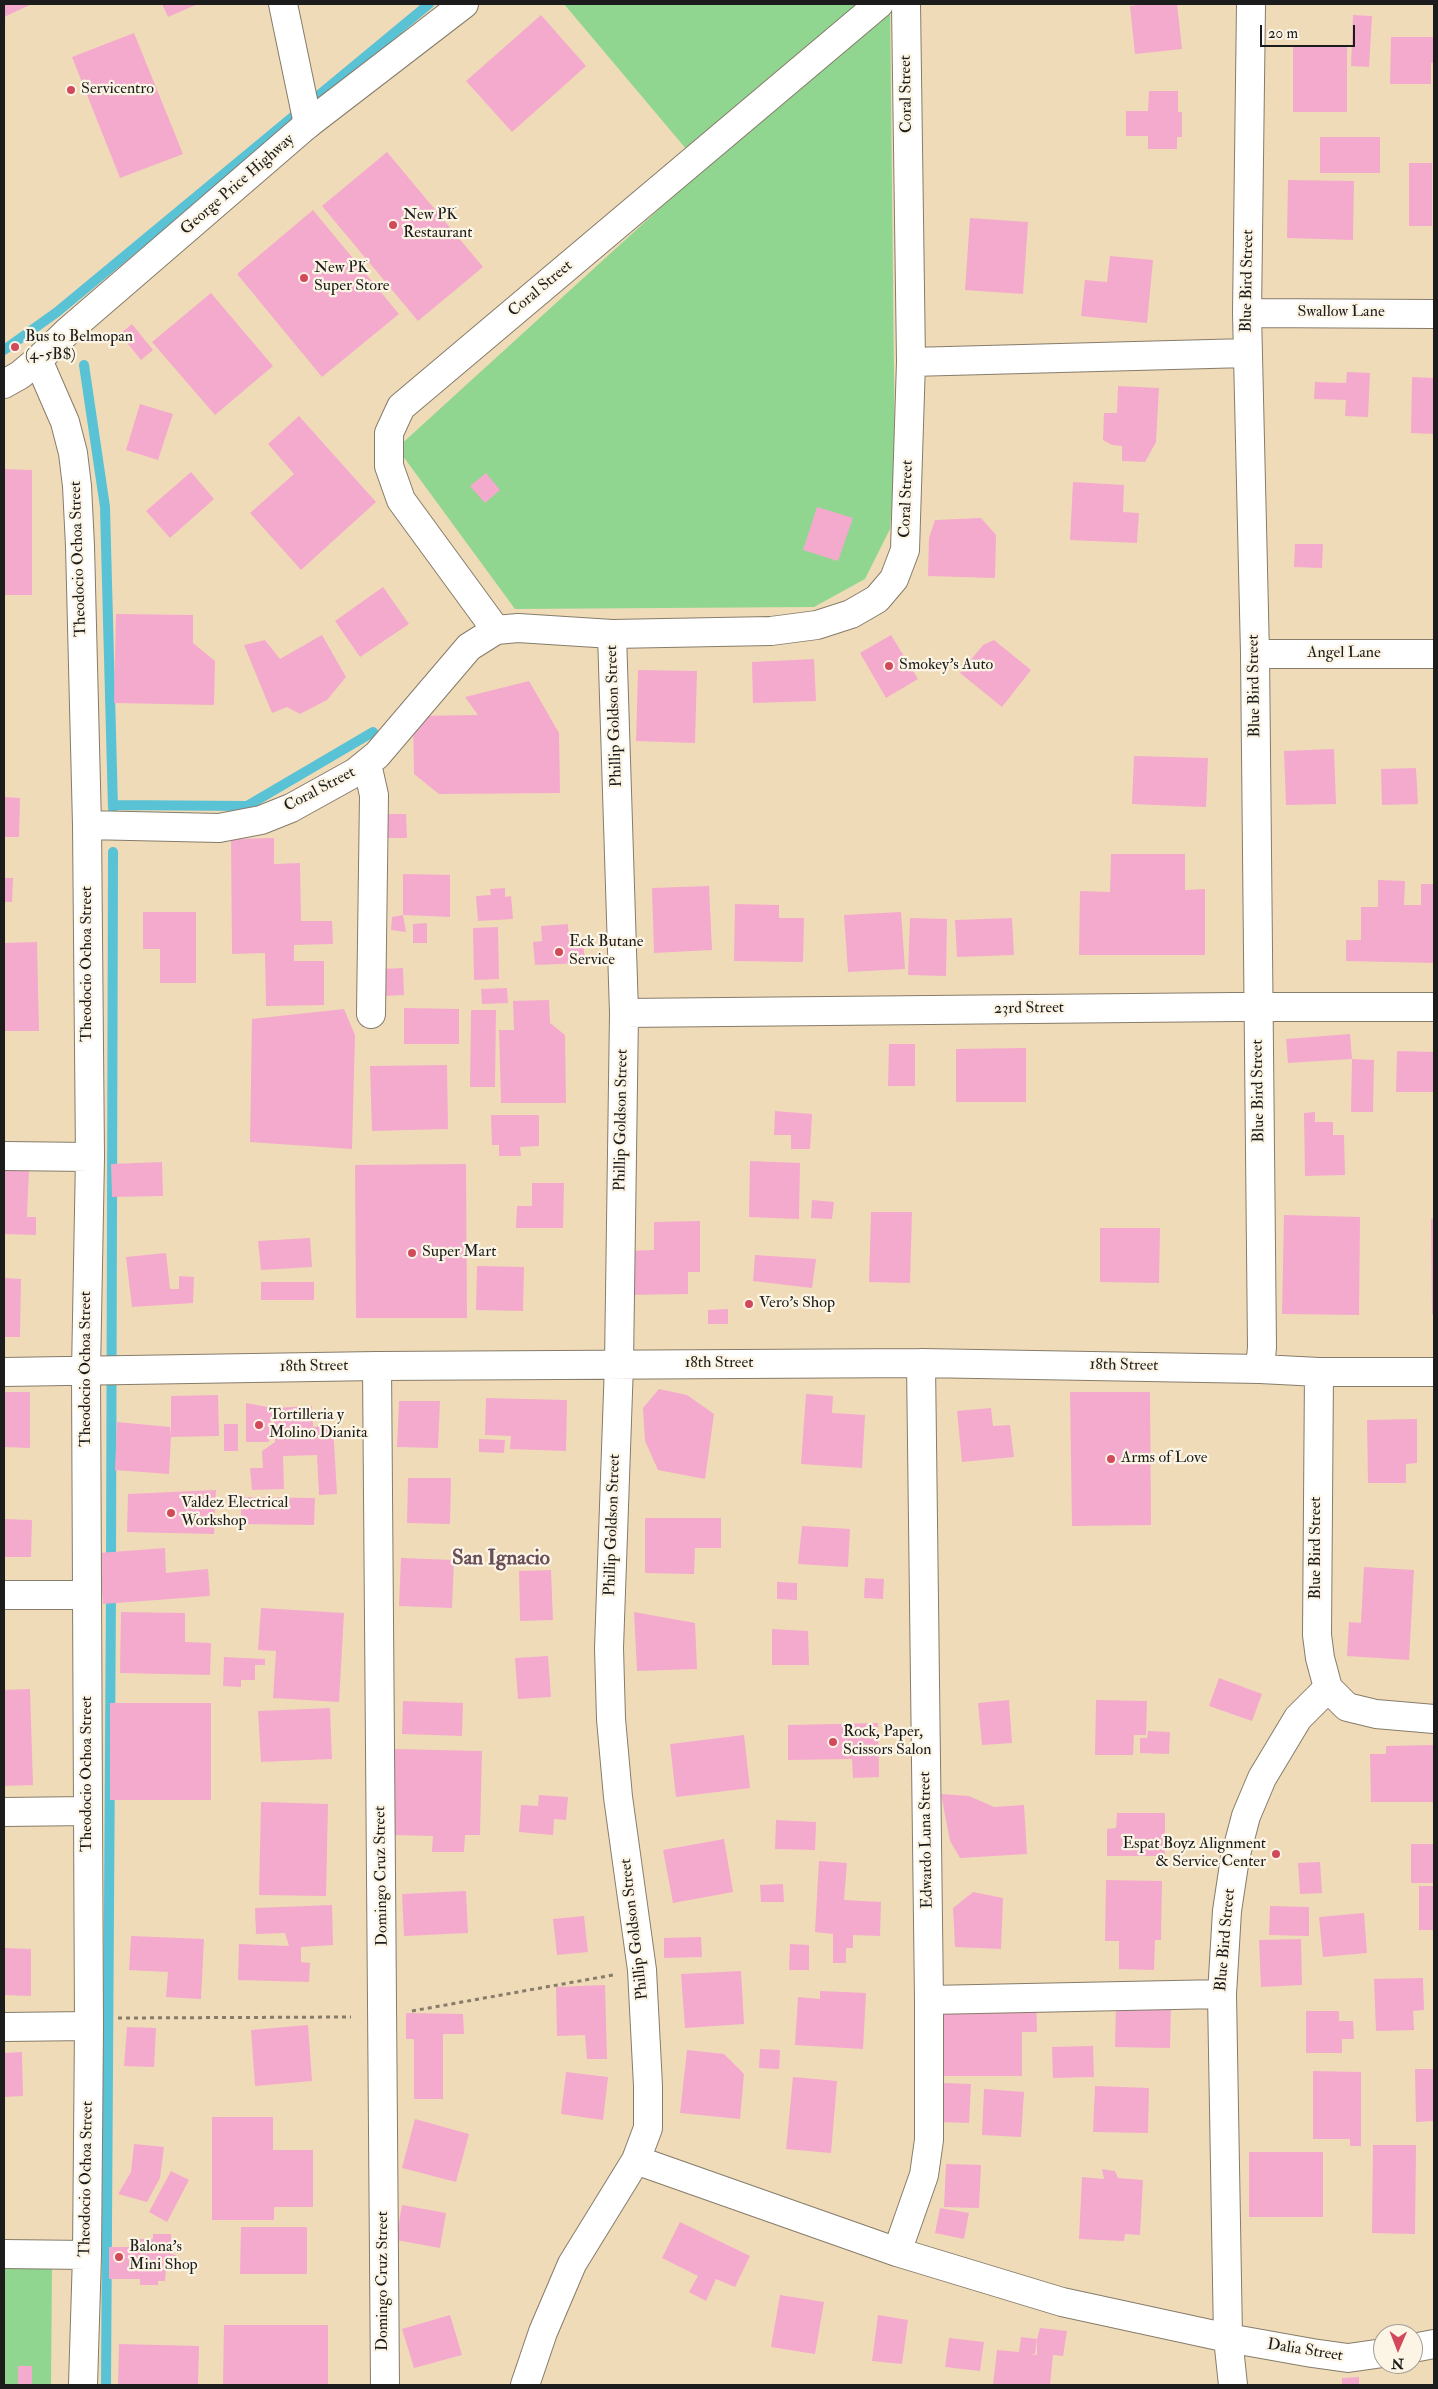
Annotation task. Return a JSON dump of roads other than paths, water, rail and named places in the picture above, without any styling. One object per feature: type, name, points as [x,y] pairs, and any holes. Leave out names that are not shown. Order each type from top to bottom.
[{"type":"main road","points":[[283,4],[308,124]]},
{"type":"main road","name":"George Price Highway","points":[[4,398],[20,373],[308,124],[464,4]]},
{"type":"main road","name":"Coral Street","points":[[496,630],[401,500],[389,466],[389,433],[401,406],[879,4]]},
{"type":"main road","name":"Coral Street","points":[[87,825],[219,828],[261,820],[291,808],[367,764],[377,755],[469,647],[496,630],[518,628],[612,634],[771,631],[817,625],[851,614],[877,599],[894,579],[905,550],[911,362],[906,4]]},
{"type":"main road","name":"Blue Bird Street","points":[[1251,4],[1247,353],[1254,654],[1262,1347],[1260,1369]]},
{"type":"main road","name":"Swallow Lane","points":[[1247,313],[1434,314]]},
{"type":"main road","points":[[911,362],[1247,353]]},
{"type":"main road","name":"Theodocio Ochoa Street","points":[[20,373],[65,422],[73,453],[77,486],[80,546],[87,825],[90,1157],[86,1372],[89,2026],[87,2254],[83,2385]]},
{"type":"main road","name":"Phillip Goldson Street","points":[[525,2385],[543,2332],[572,2264],[636,2160],[648,2128],[642,1970],[614,1748],[609,1648],[619,1364],[624,1013],[612,634]]},
{"type":"main road","name":"Angel Lane","points":[[1254,654],[1434,654]]},
{"type":"main road","points":[[367,764],[374,795],[372,1014]]},
{"type":"main road","name":"23rd Street","points":[[624,1013],[1258,1006],[1434,1007]]},
{"type":"main road","points":[[4,1156],[90,1157]]},
{"type":"main road","name":"18th Street","points":[[4,1372],[377,1366],[921,1363],[1260,1369],[1319,1372],[1434,1372]]},
{"type":"main road","name":"Edwardo Luna Street","points":[[896,2252],[924,2175],[928,2149],[929,2000],[921,1363]]},
{"type":"main road","name":"Domingo Cruz Street","points":[[377,1366],[385,2385]]},
{"type":"main road","name":"Blue Bird Street","points":[[1233,2385],[1228,2338],[1222,1994],[1226,1911],[1234,1858],[1246,1816],[1262,1778],[1298,1718],[1328,1688],[1316,1635],[1319,1372]]},
{"type":"main road","points":[[4,1595],[86,1595]]},
{"type":"main road","points":[[1328,1688],[1347,1707],[1376,1714],[1434,1719]]},
{"type":"main road","points":[[4,1812],[88,1811]]},
{"type":"main road","points":[[929,2000],[1222,1994]]},
{"type":"main road","points":[[4,2027],[89,2026]]},
{"type":"main road","name":"Dalia Street","points":[[636,2160],[896,2252],[1062,2302],[1228,2338],[1348,2358],[1373,2355]]},
{"type":"main road","points":[[4,2254],[87,2254]]},
{"type":"waterway","points":[[4,350],[57,312],[429,4]]},
{"type":"waterway","points":[[84,365],[105,507],[113,808]]},
{"type":"waterway","points":[[113,805],[247,806],[373,732]]},
{"type":"waterway","points":[[111,1566],[113,852]]},
{"type":"waterway","points":[[106,2385],[111,1590]]},
{"type":"place","name":"Servicentro","points":[[71,90]]},
{"type":"place","name":"New PK Restaurant","points":[[393,225]]},
{"type":"place","name":"New PK Super Store","points":[[304,278]]},
{"type":"place","name":"Bus to Belmopan (4-5B$)","points":[[15,347]]},
{"type":"place","name":"Smokey's Auto","points":[[889,666]]},
{"type":"place","name":"Eck Butane Service","points":[[559,952]]},
{"type":"place","name":"Super Mart","points":[[412,1253]]},
{"type":"place","name":"Vero's Shop","points":[[749,1304]]},
{"type":"place","name":"Tortilleria y Molino Dianita","points":[[259,1425]]},
{"type":"place","name":"Arms of Love","points":[[1111,1459]]},
{"type":"place","name":"Valdez Electrical Workshop","points":[[171,1513]]},
{"type":"place","name":"Rock, Paper, Scissors Salon","points":[[833,1742]]},
{"type":"place","name":"Espat Boyz Alignment & Service Center","points":[[1276,1854]]},
{"type":"place","name":"Balona's Mini Shop","points":[[119,2257]]},
{"type":"district","name":"San Ignacio","points":[[501,1559]]}]
